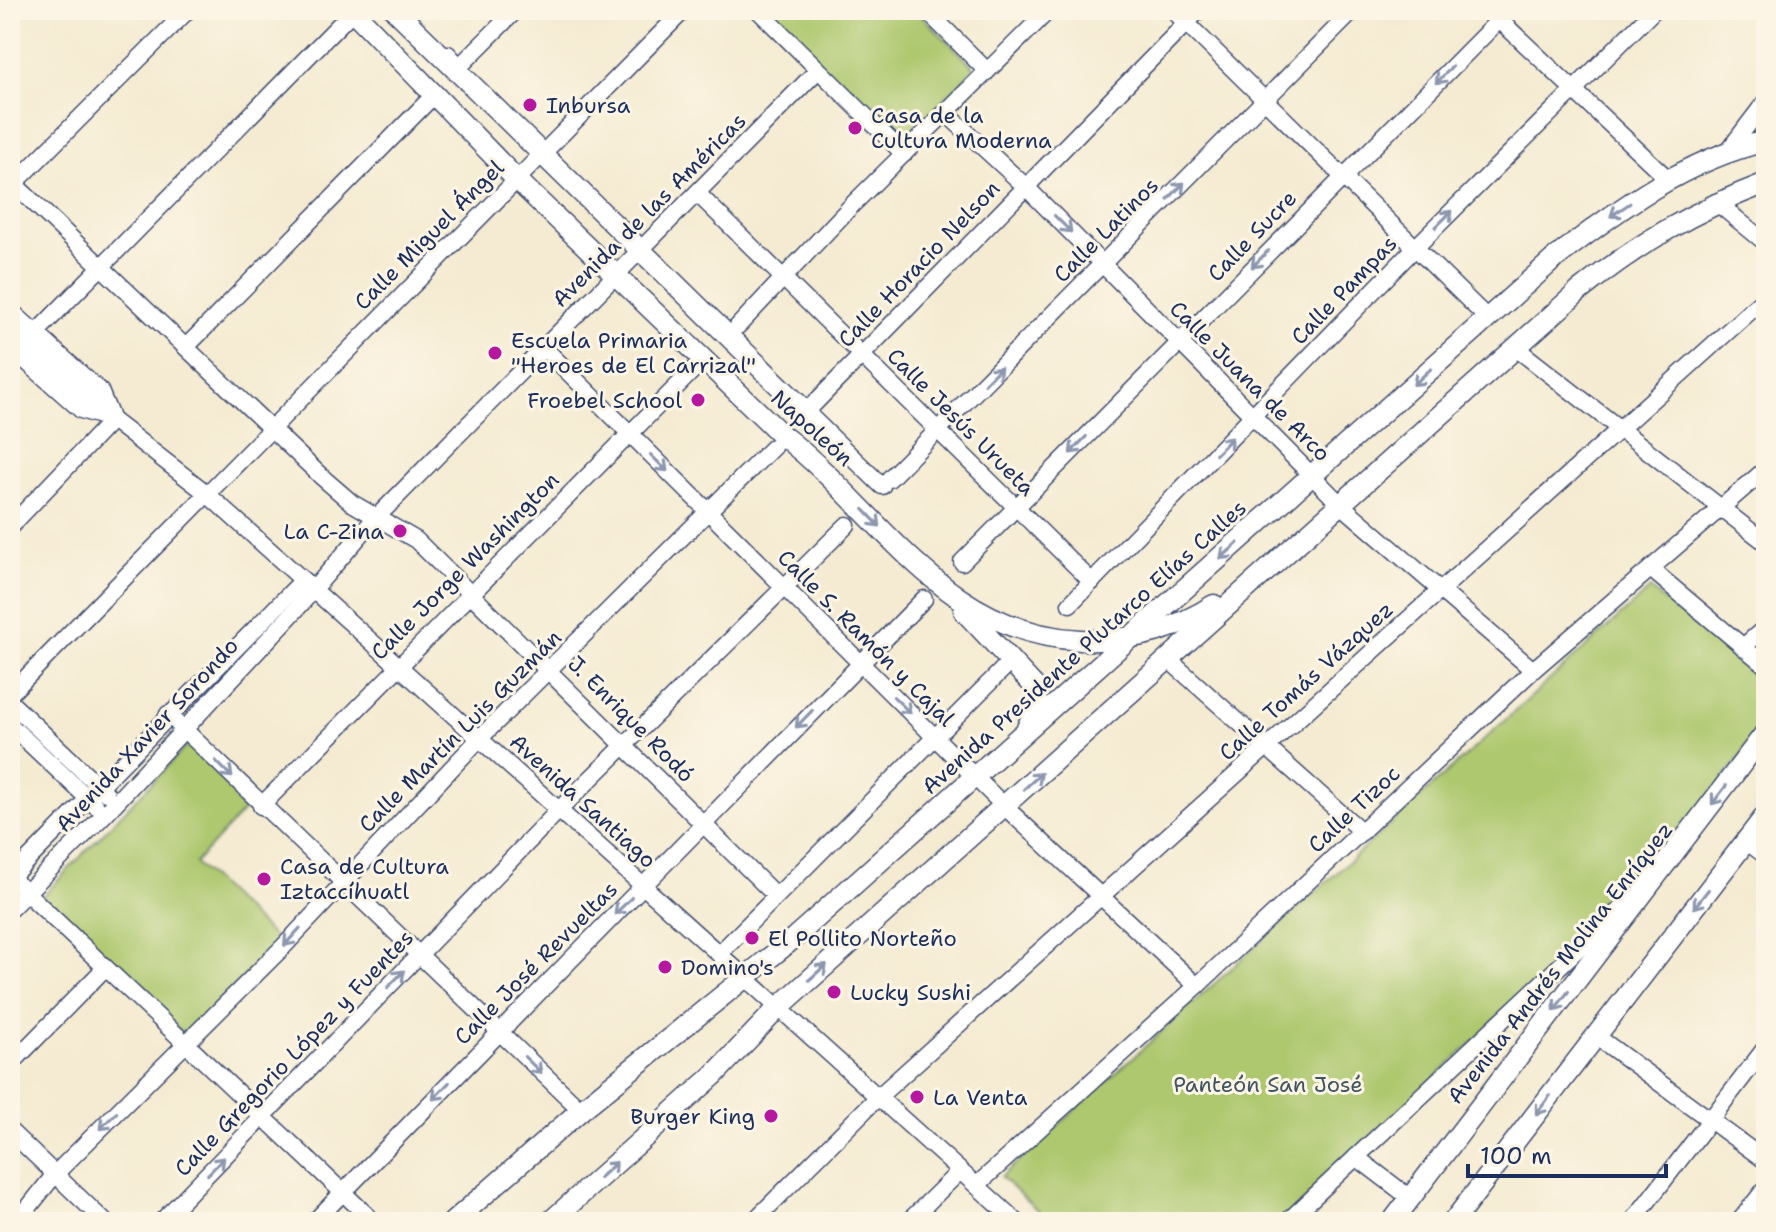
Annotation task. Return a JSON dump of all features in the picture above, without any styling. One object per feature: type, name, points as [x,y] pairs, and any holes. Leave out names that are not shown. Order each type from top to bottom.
[{"type":"main road","name":"Napoleón","points":[[395,10],[806,412]]},
{"type":"main road","name":"Napoleón","points":[[345,13],[407,66],[516,179],[783,436],[817,463],[931,593],[1038,636],[1100,641],[1133,637],[1196,616],[1254,579]]},
{"type":"main road","name":"Avenida Presidente Plutarco Elías Calles","points":[[453,1222],[743,975],[794,938],[1487,318],[1586,234],[1668,179],[1728,151],[1766,141]]},
{"type":"main road","points":[[550,1222],[713,1076],[777,1009],[1169,660],[1254,579],[1626,253],[1716,202],[1766,183]]},
{"type":"main road","points":[[931,593],[1012,660],[1037,689],[1036,708],[1025,732]]},
{"type":"main road","name":"Avenida Andrés Molina Enríquez","points":[[1392,1222],[1766,732]]},
{"type":"main road","points":[[1453,1222],[1766,815]]},
{"type":"street","points":[[12,182],[188,10]]},
{"type":"street","points":[[405,10],[460,65],[516,10]]},
{"type":"street","name":"Calle Miguel Ángel","points":[[10,694],[205,492],[684,10]]},
{"type":"street","points":[[758,10],[904,154]]},
{"type":"street","points":[[926,10],[987,71]]},
{"type":"street","points":[[738,326],[1049,10]]},
{"type":"street","points":[[1173,10],[1487,318]]},
{"type":"street","name":"Calle Horacio Nelson","points":[[806,412],[1199,10]]},
{"type":"street","name":"Calle Latinos","points":[[886,482],[1354,10]]},
{"type":"street","name":"Calle Pampas","points":[[1070,604],[1415,248],[1654,10]]},
{"type":"street","points":[[36,333],[345,13]]},
{"type":"street","points":[[1499,13],[1573,92],[1668,179]]},
{"type":"street","name":"Calle Sucre","points":[[962,562],[1499,13]]},
{"type":"street","name":"Avenida de las Américas","points":[[308,585],[818,70]]},
{"type":"street","points":[[186,347],[434,95]]},
{"type":"street","points":[[1728,151],[1766,101]]},
{"type":"street","name":"Calle Juana de Arco","points":[[946,113],[1025,186],[1339,503],[1533,670]]},
{"type":"street","name":"J. Enrique Rodó","points":[[12,182],[352,503],[416,540],[776,896]]},
{"type":"street","name":"Calle Jesús Urueta","points":[[697,193],[1092,582]]},
{"type":"street","points":[[1716,202],[1766,243]]},
{"type":"street","name":"Calle Tomás Vázquez","points":[[753,1222],[877,1098],[1766,297]]},
{"type":"street","name":"Avenida Santiago","points":[[10,310],[100,391],[112,420]]},
{"type":"street","name":"Avenida Santiago","points":[[10,330],[112,420],[205,492],[1017,1222]]},
{"type":"street","name":"Calle S. Ramón y Cajal","points":[[544,348],[1004,806],[1197,986]]},
{"type":"street","points":[[1516,348],[1766,543]]},
{"type":"street","name":"Avenida Santiago","points":[[11,350],[81,410],[112,420]]},
{"type":"street","name":"Calle Jorge Washington","points":[[261,806],[470,591],[703,360]]},
{"type":"street","name":"Napoleón","points":[[806,412],[886,482]]},
{"type":"street","points":[[10,527],[112,420]]},
{"type":"street","name":"Calle Martín Luis Guzmán","points":[[17,1222],[55,1174],[187,1045],[480,738],[550,672],[773,447]]},
{"type":"street","name":"Calle Tizoc","points":[[977,1185],[1197,986],[1533,670],[1766,469]]},
{"type":"street","points":[[559,810],[847,525]]},
{"type":"street","points":[[1652,570],[1766,666]]},
{"type":"street","name":"Avenida Xavier Sorondo","points":[[10,878],[168,714],[308,585]]},
{"type":"street","name":"Avenida Xavier Sorondo","points":[[10,909],[110,808],[308,585]]},
{"type":"street","name":"Calle José Revueltas","points":[[314,1222],[931,593]]},
{"type":"street","points":[[1743,647],[1766,627]]},
{"type":"street","points":[[720,953],[1012,660]]},
{"type":"street","points":[[1169,660],[1362,832]]},
{"type":"street","points":[[10,702],[110,808]]},
{"type":"street","points":[[168,714],[581,1110]]},
{"type":"street","points":[[10,725],[94,793]]},
{"type":"street","name":"Calle Gregorio López y Fuentes","points":[[161,1222],[559,810]]},
{"type":"street","points":[[1746,841],[1766,856]]},
{"type":"street","points":[[1287,1222],[1664,868]]},
{"type":"street","points":[[10,878],[374,1222]]},
{"type":"street","points":[[10,1065],[105,968]]},
{"type":"street","points":[[1596,1036],[1766,1161]]},
{"type":"street","points":[[1632,1222],[1766,1047]]},
{"type":"street","points":[[10,1131],[105,1222]]},
{"type":"street","points":[[1356,1157],[1410,1198]]},
{"type":"street","points":[[908,1222],[960,1171]]},
{"type":"street","points":[[1739,1222],[1766,1188]]},
{"type":"green space","points":[[761,10],[916,10],[975,68],[899,144]]},
{"type":"green space","name":"Panteón San José","points":[[1650,589],[1766,684],[1766,720],[1692,824],[1645,880],[1282,1222],[1050,1222],[1001,1177]]},
{"type":"green space","points":[[190,743],[252,802],[195,863],[278,941],[186,1037],[41,898]]},
{"type":"place","name":"Inbursa","points":[[530,105]]},
{"type":"place","name":"Casa de la Cultura Moderna","points":[[855,128]]},
{"type":"place","name":"Escuela Primaria \"Heroes de El Carrizal\"","points":[[495,353]]},
{"type":"place","name":"Froebel School","points":[[698,400]]},
{"type":"place","name":"La C-Zina","points":[[400,531]]},
{"type":"place","name":"Casa de Cultura Iztaccíhuatl","points":[[264,879]]},
{"type":"place","name":"El Pollito Norteño","points":[[752,938]]},
{"type":"place","name":"Domino's","points":[[665,967]]},
{"type":"place","name":"Lucky Sushi","points":[[834,992]]},
{"type":"place","name":"La Venta","points":[[917,1097]]},
{"type":"place","name":"Burger King","points":[[771,1116]]}]
